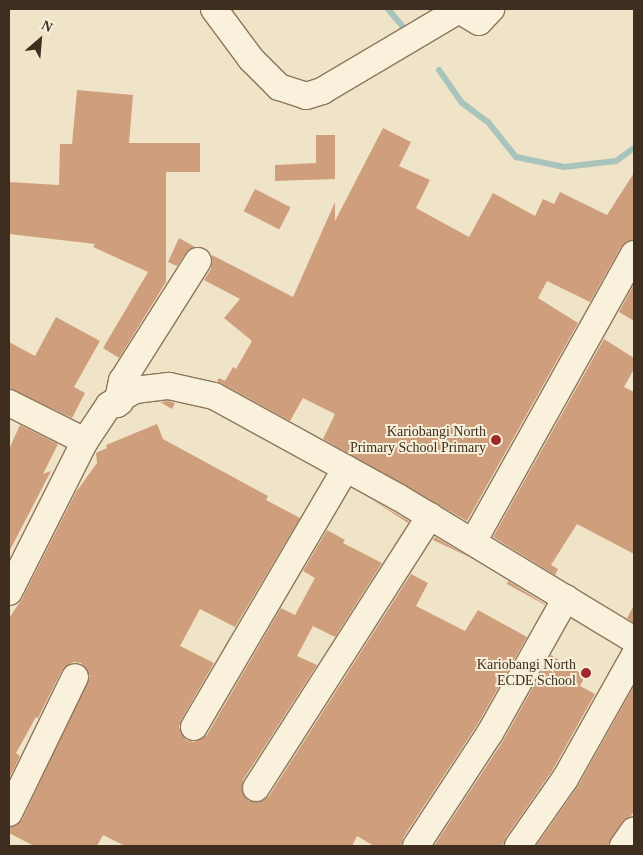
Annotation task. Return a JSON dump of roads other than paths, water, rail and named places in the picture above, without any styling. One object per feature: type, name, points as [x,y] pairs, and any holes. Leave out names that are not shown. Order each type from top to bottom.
[{"type":"street","points":[[214,9],[251,59],[278,87],[306,96],[322,91],[459,10],[479,22],[490,9]]},
{"type":"street","points":[[473,542],[634,254]]},
{"type":"street","points":[[135,390],[117,404],[122,380],[198,261]]},
{"type":"street","points":[[9,592],[85,441],[108,405],[135,390],[169,386],[214,396],[346,468],[430,516],[634,640]]},
{"type":"street","points":[[9,402],[85,441]]},
{"type":"street","points":[[194,727],[346,468]]},
{"type":"street","points":[[256,788],[430,516]]},
{"type":"street","points":[[416,846],[490,733],[566,598]]},
{"type":"street","points":[[518,846],[565,779],[634,656]]},
{"type":"street","points":[[9,813],[75,677]]},
{"type":"street","points":[[623,846],[634,830]]},
{"type":"waterway","points":[[388,9],[408,33]]},
{"type":"waterway","points":[[439,70],[461,102],[488,122],[516,157],[564,167],[616,161],[634,148]]},
{"type":"place","name":"Kariobangi North Primary School Primary","points":[[496,440]]},
{"type":"place","name":"Kariobangi North ECDE School","points":[[586,673]]}]
